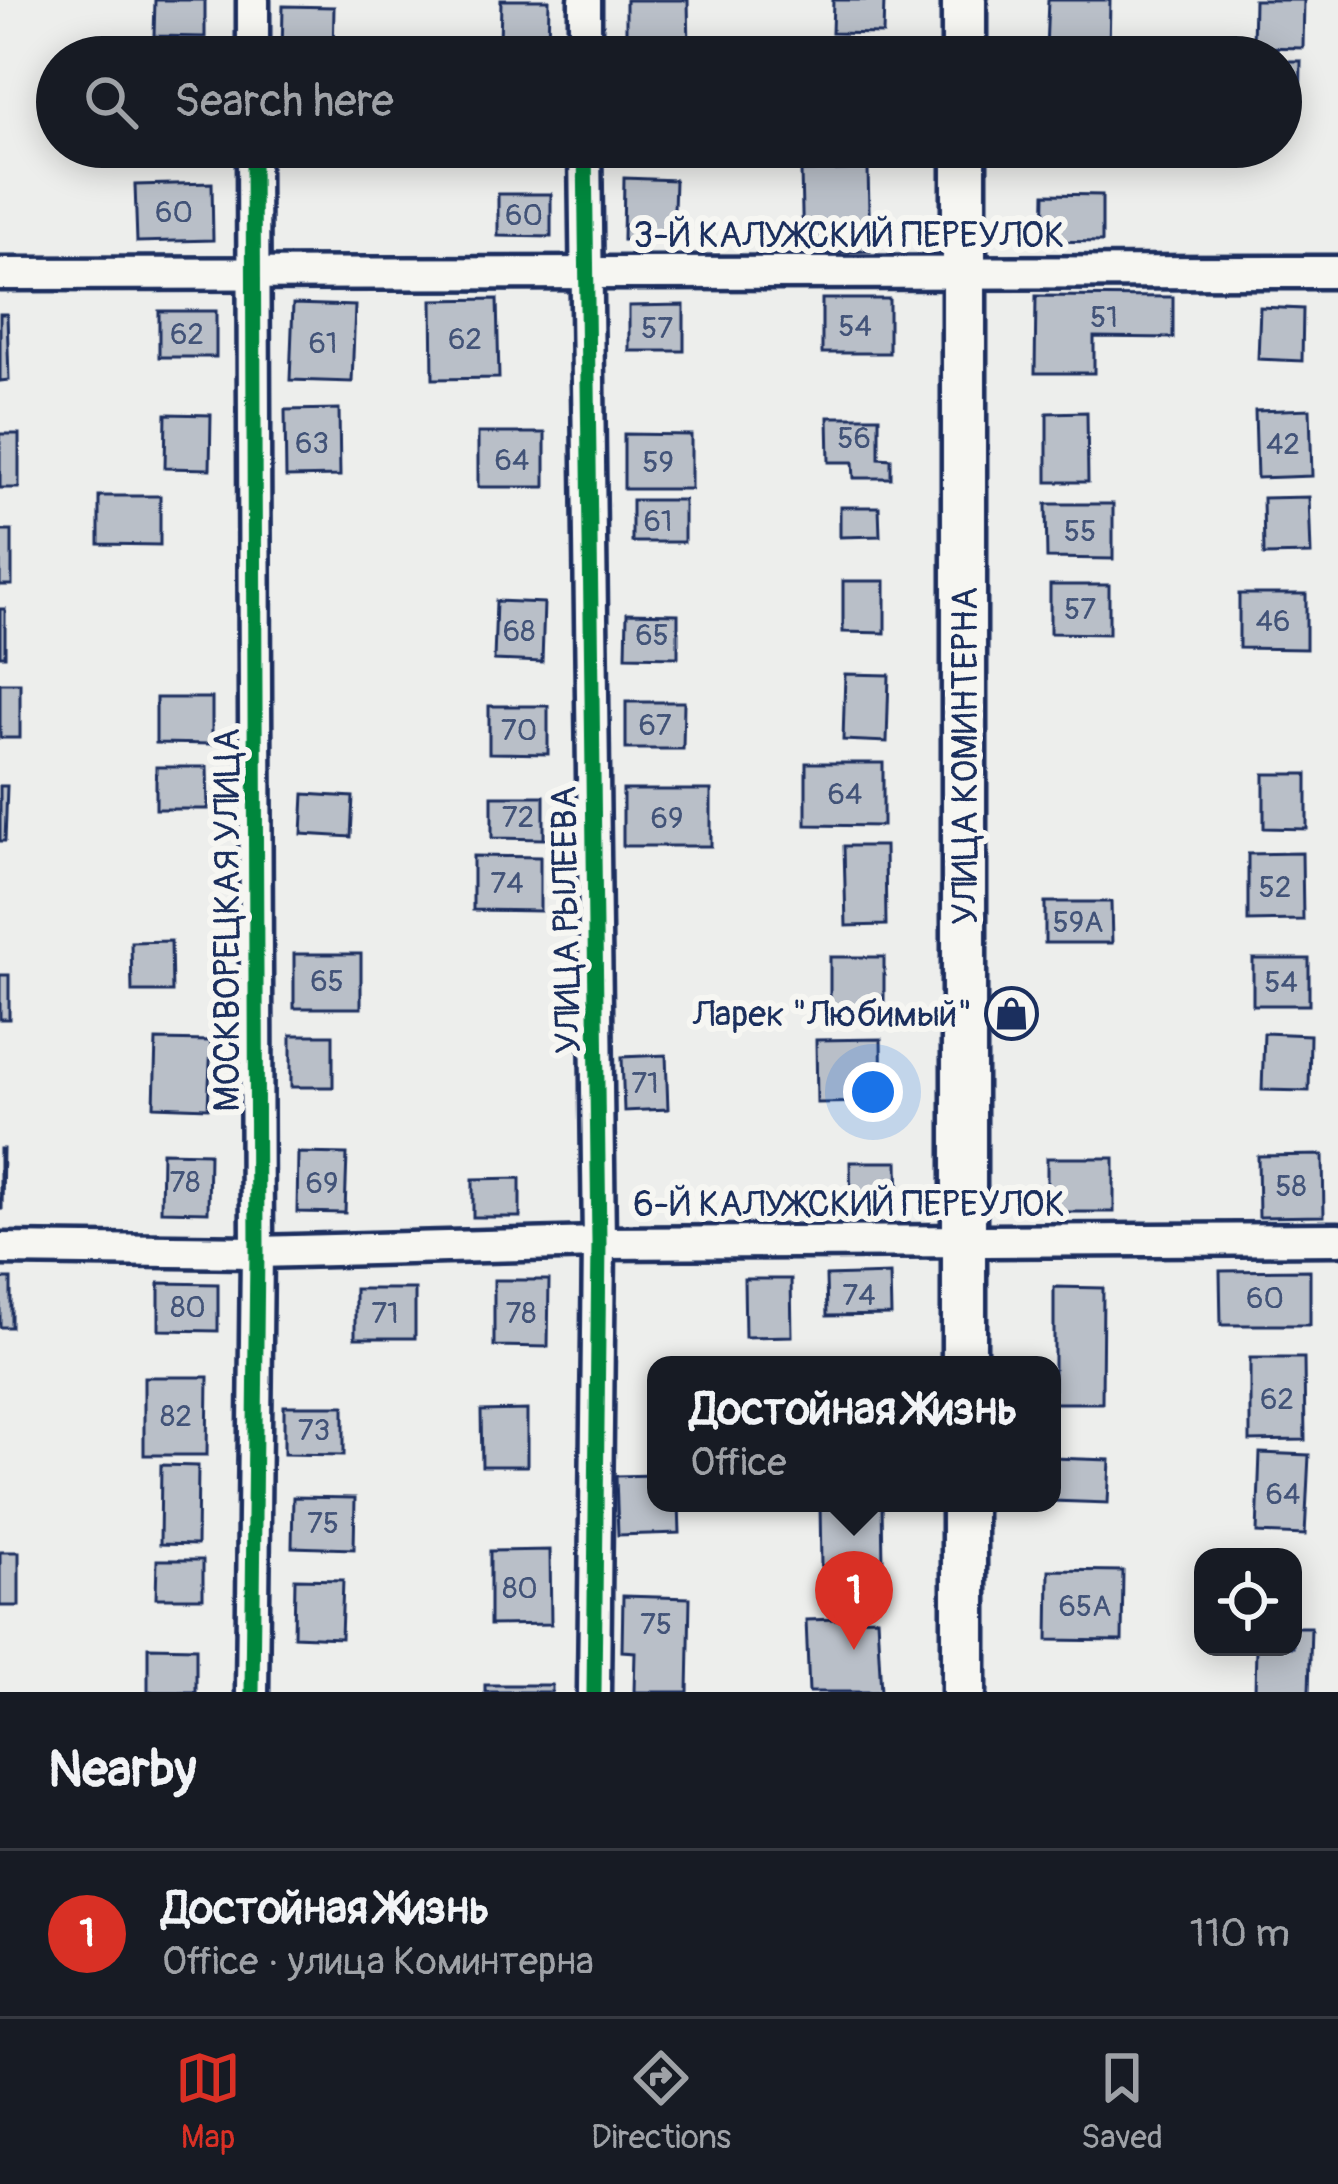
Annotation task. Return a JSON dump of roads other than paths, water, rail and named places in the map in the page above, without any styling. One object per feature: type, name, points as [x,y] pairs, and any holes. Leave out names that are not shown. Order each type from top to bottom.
[{"type":"street","points":[[253,0],[253,36]]},
{"type":"street","points":[[585,0],[585,36]]},
{"type":"street","points":[[964,0],[964,36]]},
{"type":"street","name":"МОСКВОРЕЦКАЯ УЛИЦА","points":[[252,1692],[257,1252],[253,168]]},
{"type":"street","name":"УЛИЦА РЫЛЕЕВА","points":[[585,168],[599,1243],[593,1692]]},
{"type":"street","name":"УЛИЦА КОМИНТЕРНА","points":[[964,168],[964,1356]]},
{"type":"street","name":"3-Й КАЛУЖСКИЙ ПЕРЕУЛОК","points":[[0,274],[1338,272]]},
{"type":"street","name":"6-Й КАЛУЖСКИЙ ПЕРЕУЛОК","points":[[0,1249],[257,1252],[599,1243],[1338,1239]]},
{"type":"street","points":[[964,1512],[964,1692]]},
{"type":"place","name":"Ларек \"Любимый\"","points":[[1011,1013]]},
{"type":"place","name":"Достойная Жизнь","points":[[854,1650]]}]
